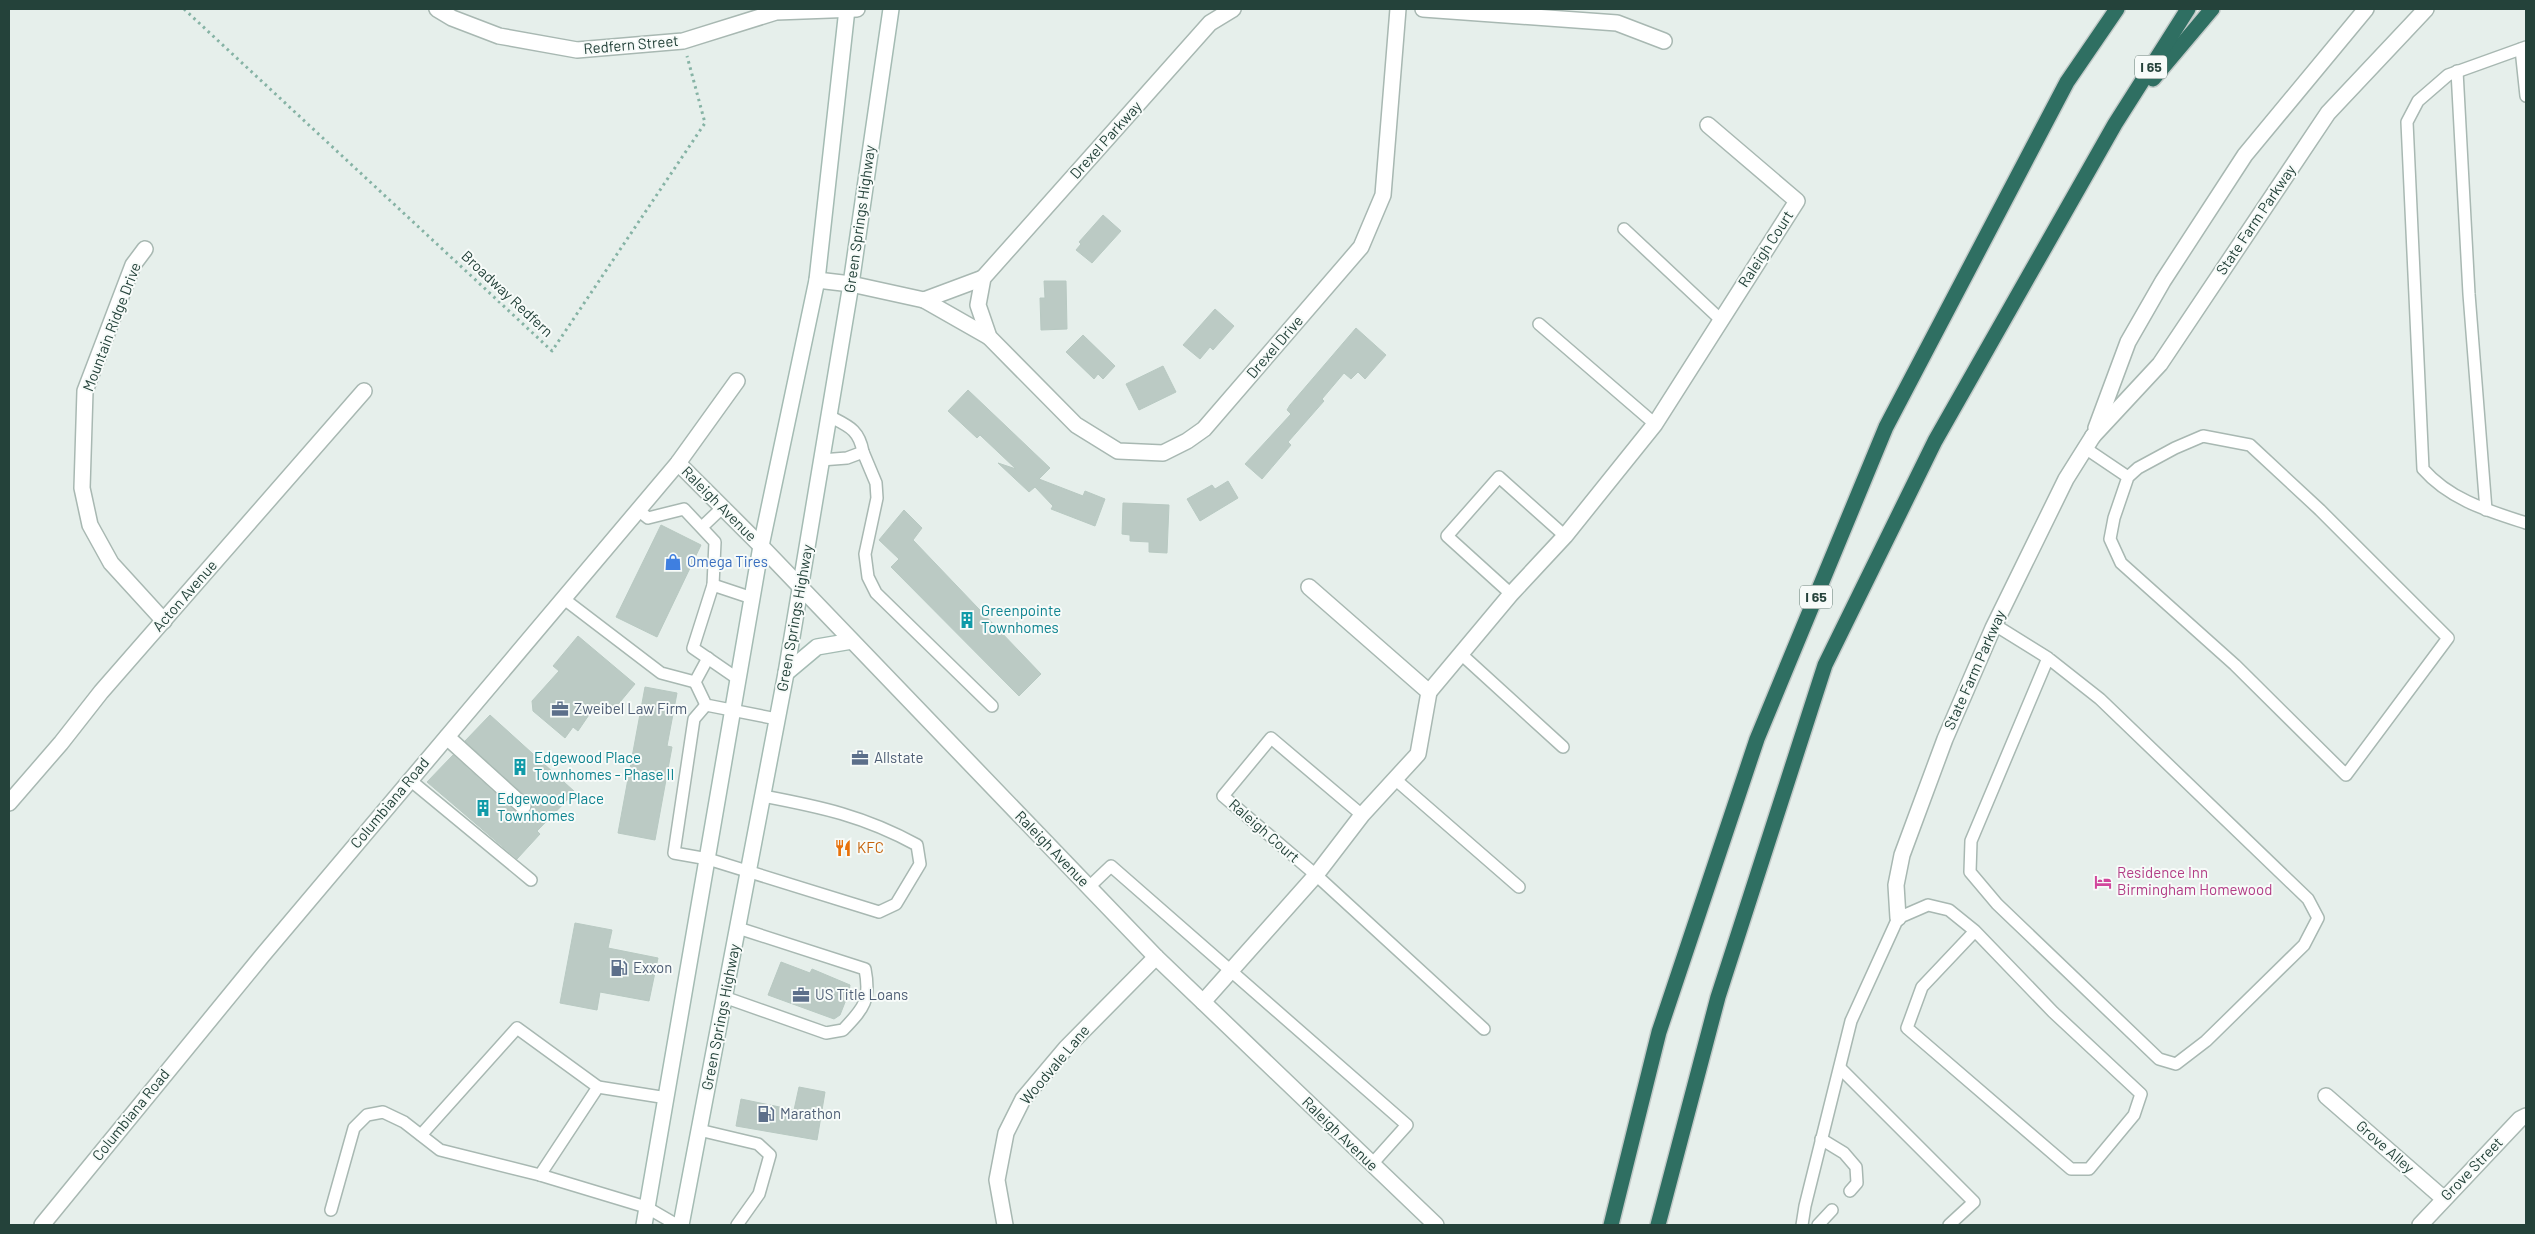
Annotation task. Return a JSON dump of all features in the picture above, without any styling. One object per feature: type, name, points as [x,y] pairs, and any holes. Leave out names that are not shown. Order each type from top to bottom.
[{"type":"highway","name":"I 65","points":[[1611,1225],[1659,1032],[1758,739],[1878,446],[2067,82],[2117,9]]},
{"type":"highway","name":"I 65","points":[[1658,1225],[1718,997],[1825,665],[1935,441],[2115,124],[2188,9]]},
{"type":"highway","points":[[2115,124],[2212,9]]},
{"type":"street","name":"Redfern Street","points":[[437,9],[452,18],[499,36],[577,50],[684,41],[776,12],[857,9]]},
{"type":"street","points":[[644,1225],[761,546],[817,280],[847,9]]},
{"type":"street","name":"Green Springs Highway","points":[[681,1225],[786,674],[851,284],[891,9]]},
{"type":"street","name":"Drexel Parkway","points":[[924,300],[983,278],[1210,23],[1233,9]]},
{"type":"street","name":"Drexel Drive","points":[[924,300],[990,337],[1076,425],[1118,451],[1163,453],[1204,429],[1361,247],[1383,195],[1398,9]]},
{"type":"street","points":[[1422,9],[1617,23],[1664,41]]},
{"type":"street","name":"State Farm Parkway","points":[[2089,442],[2128,342],[2163,280],[2245,155],[2366,9]]},
{"type":"street","name":"State Farm Parkway","points":[[1898,918],[1896,884],[1902,855],[1945,739],[1995,625],[2066,479],[2089,442],[2160,364],[2328,112],[2426,9]]},
{"type":"street","name":"Raleigh Court","points":[[1428,692],[1510,594],[1565,536],[1655,424],[1720,319],[1798,201],[1708,125]]},
{"type":"street","name":"Mountain Ridge Drive","points":[[146,249],[133,265],[85,391],[82,488],[90,525],[111,563],[164,621]]},
{"type":"street","name":"Drexel Drive","points":[[983,278],[978,304],[990,337]]},
{"type":"street","points":[[817,280],[851,284],[924,300]]},
{"type":"street","name":"Columbiana Road","points":[[42,1225],[262,956],[678,463],[737,381]]},
{"type":"street","name":"Acton Avenue","points":[[9,803],[364,391]]},
{"type":"street","name":"Raleigh Avenue","points":[[678,463],[800,586],[1156,957],[1436,1225]]},
{"type":"street","points":[[1203,1002],[1316,875],[1362,815],[1418,754],[1428,692],[1309,588]]},
{"type":"street","points":[[786,674],[817,646],[852,640]]},
{"type":"street","points":[[447,737],[523,806]]},
{"type":"street","name":"Woodvale Lane","points":[[1005,1225],[997,1180],[1006,1133],[1023,1099],[1066,1048],[1156,957]]},
{"type":"street","name":"Grove Alley","points":[[2326,1096],[2443,1198]]},
{"type":"street","name":"Grove Street","points":[[2420,1225],[2443,1198],[2520,1119],[2526,1116]]},
{"type":"lane","points":[[2526,96],[2524,48],[2448,75],[2418,101],[2407,122],[2423,469],[2437,485],[2486,510],[2526,523]]},
{"type":"lane","points":[[2457,72],[2469,294],[2486,510]]},
{"type":"lane","points":[[1624,229],[1720,319]]},
{"type":"lane","points":[[1538,324],[1655,424]]},
{"type":"lane","points":[[829,416],[852,428],[860,438],[863,452],[876,483],[877,498],[866,554],[868,577],[876,593],[992,706]]},
{"type":"lane","points":[[2203,436],[2250,445],[2320,510],[2448,638],[2346,775],[2235,666],[2121,563],[2110,539],[2114,518],[2128,477],[2138,468],[2174,448],[2203,436]]},
{"type":"lane","points":[[2089,442],[2128,477]]},
{"type":"lane","points":[[821,460],[846,458],[863,452]]},
{"type":"lane","points":[[1510,594],[1446,536],[1499,477],[1565,536]]},
{"type":"lane","points":[[702,527],[723,507]]},
{"type":"lane","points":[[638,510],[648,518],[684,509],[715,542],[713,585],[693,648],[738,679]]},
{"type":"lane","points":[[713,585],[752,598]]},
{"type":"lane","points":[[564,599],[662,673],[695,682],[706,705]]},
{"type":"lane","points":[[1995,625],[2048,658],[2100,699],[2308,899],[2318,918],[2304,945],[2206,1041],[2176,1064],[2159,1059],[1997,904],[1970,872],[1971,841],[2048,658]]},
{"type":"lane","points":[[1461,654],[1563,747]]},
{"type":"lane","points":[[695,682],[708,658]]},
{"type":"lane","points":[[706,705],[777,718]]},
{"type":"lane","points":[[706,705],[694,719],[674,853],[708,859],[880,912],[896,904],[920,864],[917,844],[884,827],[831,810],[763,796]]},
{"type":"lane","name":"Raleigh Court","points":[[1362,815],[1271,738],[1223,796],[1316,875],[1484,1029]]},
{"type":"lane","points":[[410,780],[531,880]]},
{"type":"lane","points":[[1396,780],[1519,887]]},
{"type":"lane","points":[[1089,887],[1111,866],[1407,1125],[1372,1164]]},
{"type":"lane","points":[[1802,1225],[1805,1206],[1851,1021],[1898,918],[1928,906],[1949,910],[1975,930],[2053,1012],[2141,1094],[2134,1115],[2089,1169],[2071,1169],[1907,1028],[1922,987],[1975,930]]},
{"type":"lane","points":[[724,997],[826,1033],[843,1030],[861,1010],[868,989],[865,969],[738,928]]},
{"type":"lane","points":[[421,1135],[517,1028],[598,1087],[667,1098]]},
{"type":"lane","points":[[1840,1068],[1974,1202],[1949,1225]]},
{"type":"lane","points":[[540,1175],[598,1087]]},
{"type":"lane","points":[[331,1210],[354,1128],[367,1115],[383,1112],[404,1122],[440,1150],[540,1175],[646,1207],[677,1225]]},
{"type":"lane","points":[[699,1130],[758,1144],[770,1155],[760,1194],[738,1225]]},
{"type":"lane","points":[[1821,1140],[1844,1153],[1856,1166],[1857,1183],[1850,1191]]},
{"type":"lane","points":[[1818,1225],[1832,1210]]},
{"type":"path","name":"Broadway Redfern","points":[[184,9],[552,351],[705,123],[684,41]]},
{"type":"building","points":[[1103,215],[1121,231],[1092,263],[1076,250],[1081,244],[1079,242]]},
{"type":"building","points":[[1044,281],[1066,281],[1067,329],[1041,330],[1040,298],[1045,298]]},
{"type":"building","points":[[1215,309],[1234,326],[1213,350],[1210,347],[1200,359],[1183,345]]},
{"type":"building","points":[[1356,328],[1386,355],[1365,379],[1358,372],[1351,379],[1344,373],[1322,399],[1324,401],[1288,442],[1291,445],[1262,479],[1245,464],[1291,414],[1287,410],[1290,405]]},
{"type":"building","points":[[1083,335],[1115,366],[1103,379],[1098,374],[1094,379],[1066,352]]},
{"type":"building","points":[[1163,366],[1176,392],[1139,410],[1126,384]]},
{"type":"building","points":[[968,390],[1050,468],[1039,479],[1083,496],[1085,491],[1105,499],[1095,526],[1051,509],[1053,506],[1035,487],[1029,492],[998,463],[1016,469],[980,435],[977,438],[948,411]]},
{"type":"building","points":[[1228,481],[1238,498],[1200,521],[1187,499],[1212,485],[1215,489]]},
{"type":"building","points":[[1123,503],[1169,505],[1167,553],[1149,552],[1149,542],[1130,541],[1130,535],[1122,534]]},
{"type":"building","name":"Greenpointe Townhomes","points":[[904,510],[922,528],[913,540],[1041,674],[1019,696],[891,567],[899,559],[879,540]]},
{"type":"building","points":[[661,525],[701,545],[657,637],[616,617]]},
{"type":"building","points":[[578,636],[635,684],[610,714],[597,703],[578,731],[573,727],[565,738],[533,711],[532,701],[559,671],[553,666]]},
{"type":"building","points":[[645,687],[677,693],[667,746],[672,747],[655,840],[618,833]]},
{"type":"building","points":[[490,715],[575,792],[537,831],[540,834],[517,859],[427,782],[453,755],[517,813],[522,815],[530,813],[532,808],[529,799],[465,741]]},
{"type":"building","points":[[575,923],[612,930],[608,948],[658,958],[649,1001],[600,992],[597,1010],[560,1003]]},
{"type":"building","points":[[781,962],[810,973],[812,969],[850,985],[840,1015],[834,1019],[768,995]]},
{"type":"building","points":[[799,1087],[825,1092],[817,1140],[736,1126],[741,1099],[794,1110]]},
{"type":"place","name":"Omega Tires","points":[[673,562]]},
{"type":"place","name":"Greenpointe Townhomes","points":[[967,620]]},
{"type":"place","name":"Zweibel Law Firm","points":[[560,709]]},
{"type":"place","name":"Allstate","points":[[860,758]]},
{"type":"place","name":"Edgewood Place Townhomes - Phase II","points":[[520,767]]},
{"type":"place","name":"Edgewood Place Townhomes","points":[[483,808]]},
{"type":"place","name":"KFC","points":[[843,848]]},
{"type":"place","name":"Residence Inn Birmingham Homewood","points":[[2103,882]]},
{"type":"place","name":"Exxon","points":[[619,968]]},
{"type":"place","name":"US Title Loans","points":[[801,995]]},
{"type":"place","name":"Marathon","points":[[766,1114]]}]
